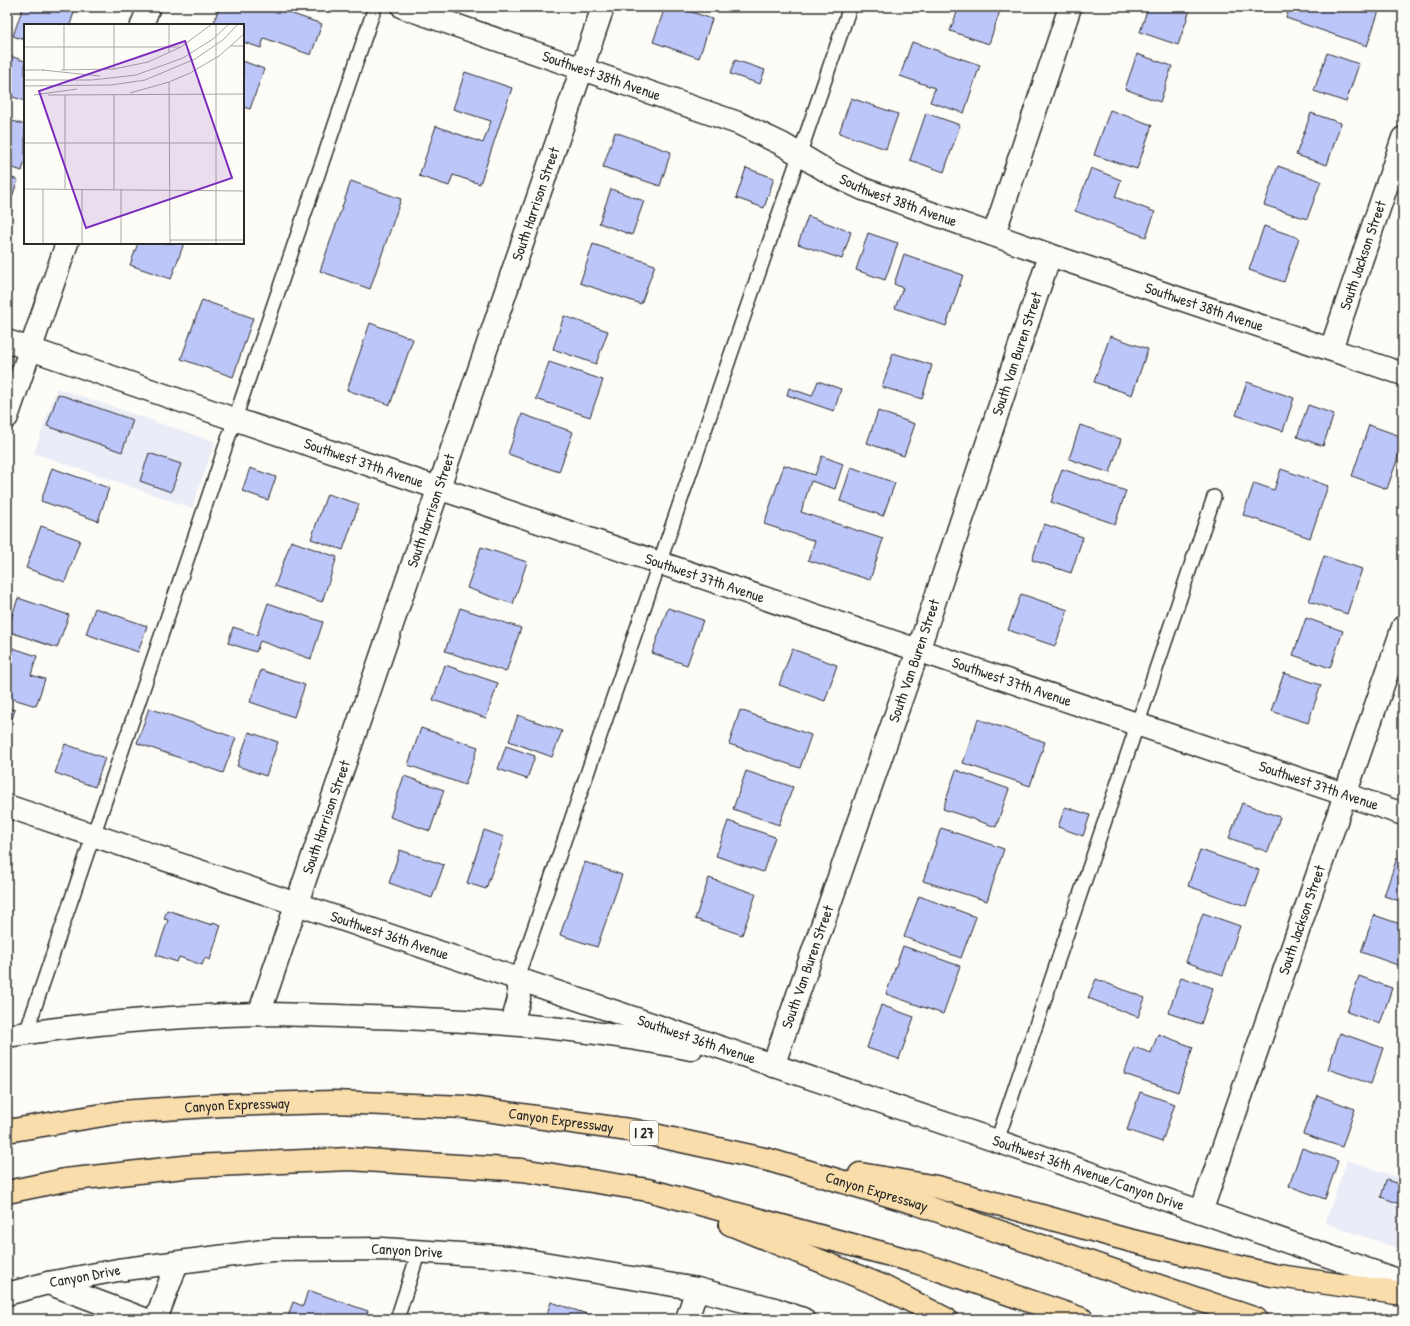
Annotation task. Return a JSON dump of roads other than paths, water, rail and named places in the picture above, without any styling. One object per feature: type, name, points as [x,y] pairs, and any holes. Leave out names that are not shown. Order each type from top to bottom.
[{"type":"highway","name":"Canyon Expressway","points":[[7,1131],[121,1112],[333,1102],[465,1107],[636,1131],[770,1160],[915,1203],[1256,1319]]},
{"type":"highway","points":[[7,1192],[65,1180],[193,1166],[349,1159],[522,1170],[648,1190],[916,1262],[1082,1319]]},
{"type":"highway","points":[[770,1160],[937,1187],[1128,1240],[1272,1275],[1403,1294]]},
{"type":"highway","points":[[648,1190],[882,1286],[946,1319]]},
{"type":"street","points":[[142,24],[148,7]]},
{"type":"street","name":"Southwest 38th Avenue","points":[[403,7],[738,123],[782,144],[847,182],[1050,255],[1403,374]]},
{"type":"street","name":"South Harrison Street","points":[[259,1014],[603,7]]},
{"type":"street","points":[[994,234],[1070,7]]},
{"type":"street","name":"South Jackson Street","points":[[1331,349],[1403,138]]},
{"type":"street","points":[[7,417],[67,244]]},
{"type":"street","name":"South Van Buren Street","points":[[773,1066],[918,651],[1050,255]]},
{"type":"street","name":"Southwest 37th Avenue","points":[[7,340],[234,419],[439,487],[918,651],[1139,724],[1403,814]]},
{"type":"street","name":"South Jackson Street","points":[[1200,1212],[1346,795],[1403,627]]},
{"type":"street","name":"Southwest 36th Avenue","points":[[7,806],[297,903],[773,1066]]},
{"type":"street","points":[[512,1024],[519,999],[517,978]]},
{"type":"street","points":[[16,1035],[154,1019],[259,1014],[412,1018],[512,1024],[589,1032],[676,1046],[773,1066]]},
{"type":"street","name":"Southwest 36th Avenue/Canyon Drive","points":[[773,1066],[997,1141],[1403,1282]]},
{"type":"street","name":"Canyon Drive","points":[[7,1294],[118,1270],[271,1250],[382,1248],[508,1256],[697,1289],[775,1309],[803,1319]]},
{"type":"street","points":[[156,1319],[177,1263]]},
{"type":"street","points":[[48,1284],[144,1319]]},
{"type":"street","points":[[687,1319],[697,1289]]},
{"type":"lane","points":[[16,1035],[94,835],[375,7]]},
{"type":"lane","points":[[517,978],[850,7]]},
{"type":"lane","points":[[997,1141],[1139,724],[1214,497]]},
{"type":"lane","points":[[397,1319],[419,1251]]}]
